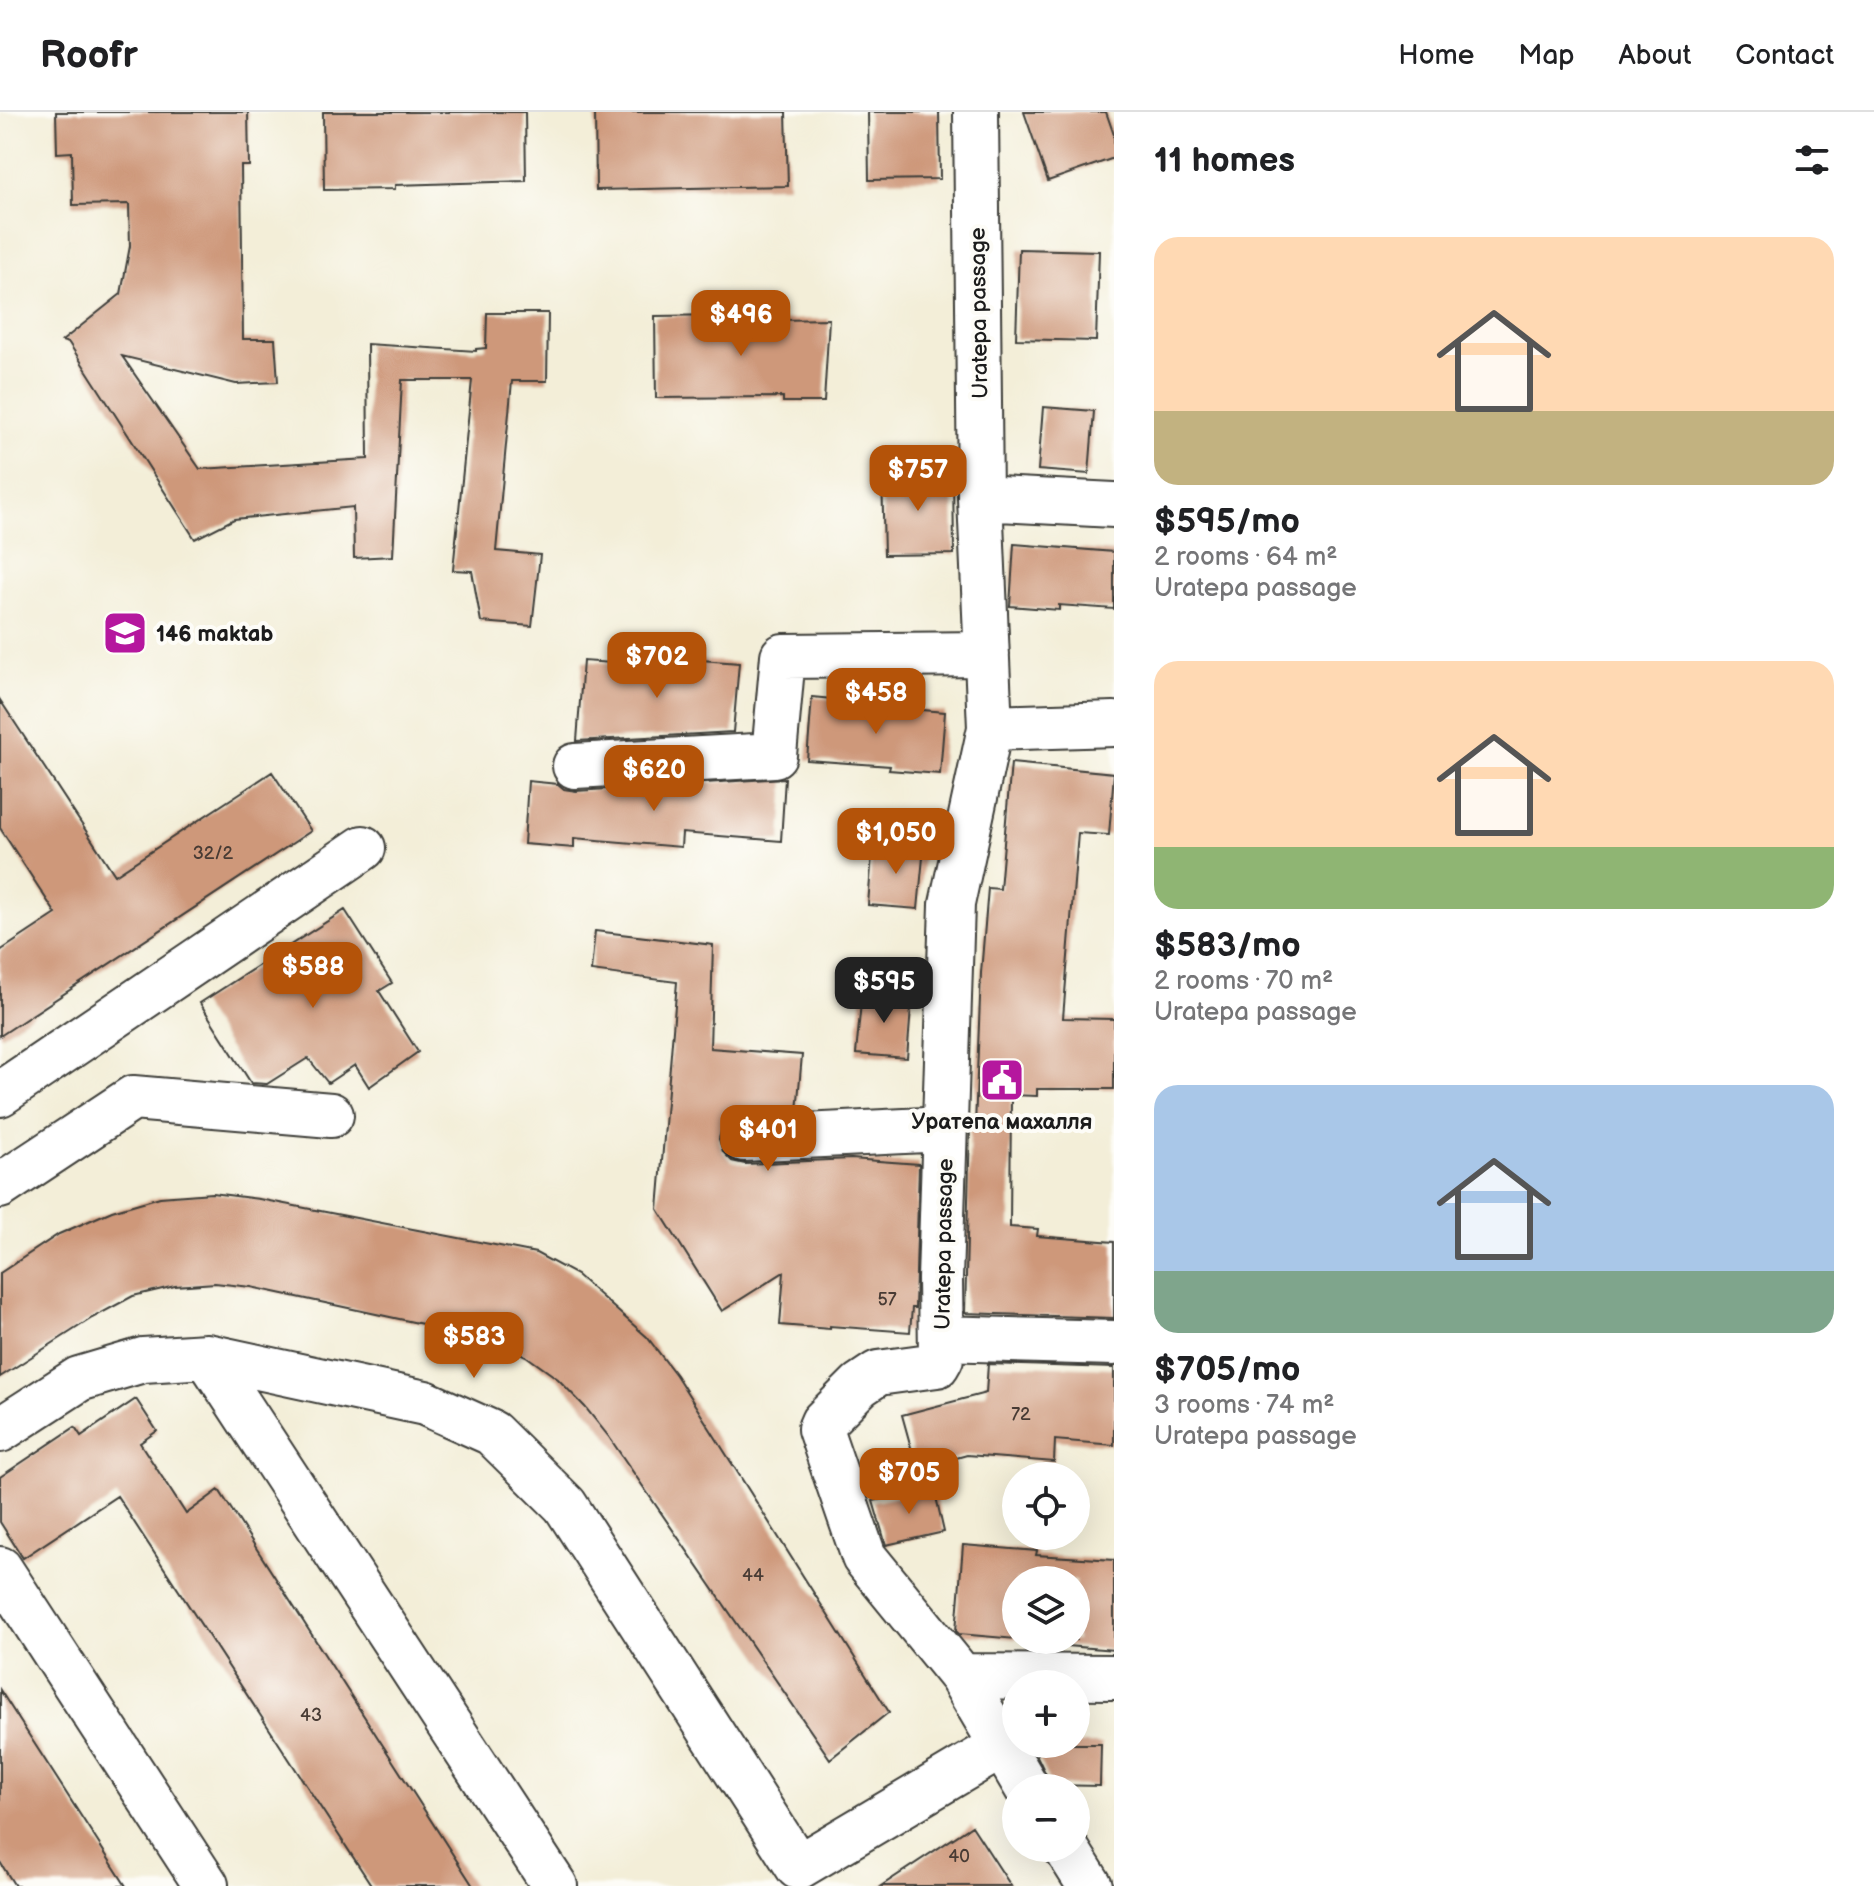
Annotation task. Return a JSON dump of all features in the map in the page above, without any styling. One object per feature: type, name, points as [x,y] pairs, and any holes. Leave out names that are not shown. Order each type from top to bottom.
[{"type":"street","name":"Uratepa passage","points":[[961,1676],[864,1557],[820,1429],[823,1422],[860,1385],[878,1373],[937,1365],[941,1358],[952,904],[990,728],[980,498],[976,112]]},
{"type":"street","points":[[980,498],[1114,505]]},
{"type":"street","points":[[575,766],[774,755],[783,656],[987,654]]},
{"type":"street","points":[[990,728],[1114,724]]},
{"type":"street","points":[[0,1094],[363,848]]},
{"type":"street","points":[[0,1186],[133,1098],[331,1115]]},
{"type":"street","points":[[744,1139],[945,1129]]},
{"type":"street","points":[[941,1338],[1114,1343]]},
{"type":"street","points":[[0,1430],[79,1379],[143,1360],[207,1356],[425,1403],[492,1433],[565,1505],[783,1876],[1000,1747]]},
{"type":"street","points":[[207,1356],[555,1886]]},
{"type":"street","points":[[0,1569],[206,1885]]},
{"type":"street","points":[[1018,1774],[961,1676],[1114,1677]]},
{"type":"street","points":[[1075,1862],[1090,1886]]},
{"type":"building","points":[[56,112],[248,112],[249,166],[241,166],[243,339],[275,339],[278,382],[236,384],[122,356],[200,469],[368,459],[367,344],[476,351],[486,348],[487,313],[548,313],[547,381],[512,381],[496,551],[540,555],[532,626],[481,622],[472,571],[453,570],[472,380],[402,380],[393,556],[354,558],[353,507],[234,519],[195,539],[69,343],[62,341],[121,294],[130,246],[129,204],[73,205],[72,152],[57,153]]},
{"type":"building","points":[[323,112],[525,112],[526,181],[324,190]]},
{"type":"building","points":[[595,112],[786,112],[788,186],[596,190]]},
{"type":"building","points":[[868,112],[939,112],[940,179],[869,180]]},
{"type":"building","points":[[1024,112],[1106,112],[1114,135],[1114,158],[1048,181]]},
{"type":"building","points":[[1019,249],[1099,251],[1096,341],[1016,339]]},
{"type":"building","points":[[725,315],[725,321],[829,319],[824,402],[783,402],[783,397],[656,398],[655,316]]},
{"type":"building","points":[[1043,407],[1094,411],[1089,474],[1038,470]]},
{"type":"building","points":[[953,472],[954,554],[884,555],[882,473]]},
{"type":"building","points":[[1014,544],[1114,552],[1114,609],[1059,605],[1059,610],[1010,606]]},
{"type":"building","points":[[688,659],[739,663],[733,732],[577,741],[583,661],[688,668]]},
{"type":"building","points":[[812,697],[945,712],[940,774],[889,770],[890,766],[807,760]]},
{"type":"building","points":[[0,700],[115,875],[272,772],[311,831],[0,1036],[0,951],[56,914],[0,828]]},
{"type":"building","points":[[1011,763],[1114,773],[1109,835],[1078,833],[1063,1018],[1114,1019],[1114,1089],[1037,1089],[1037,1096],[1011,1095],[1010,1227],[1038,1229],[1037,1236],[1114,1242],[1114,1318],[965,1313],[970,1126],[975,1126],[988,888],[1000,889]]},
{"type":"building","points":[[785,778],[781,841],[682,833],[681,847],[574,838],[574,848],[524,844],[528,781],[558,784],[564,789],[576,791]]},
{"type":"building","points":[[873,842],[924,847],[918,909],[868,905]]},
{"type":"building","points":[[345,910],[392,983],[379,991],[418,1052],[369,1087],[355,1065],[328,1083],[308,1058],[267,1084],[251,1083],[200,1003]]},
{"type":"building","points":[[595,931],[713,945],[710,1048],[802,1055],[797,1111],[743,1114],[730,1118],[722,1127],[719,1139],[723,1152],[732,1161],[745,1164],[851,1159],[919,1164],[915,1308],[912,1308],[910,1332],[780,1325],[784,1272],[722,1311],[658,1209],[677,982],[591,971]]},
{"type":"building","points":[[862,992],[912,996],[907,1058],[856,1054]]},
{"type":"building","points":[[212,1193],[259,1199],[536,1253],[577,1275],[647,1337],[676,1375],[889,1712],[830,1759],[609,1437],[585,1407],[558,1379],[526,1356],[492,1339],[251,1287],[215,1283],[175,1286],[133,1296],[92,1318],[0,1377],[0,1273],[59,1234],[112,1211],[160,1197]]},
{"type":"building","points":[[988,1364],[1114,1368],[1114,1445],[1055,1440],[1054,1462],[967,1455],[917,1469],[902,1415],[986,1393]]},
{"type":"building","points":[[136,1399],[157,1431],[140,1443],[186,1514],[219,1490],[473,1886],[372,1886],[117,1496],[23,1558],[0,1522],[0,1477],[75,1427],[81,1436]]},
{"type":"building","points":[[934,1488],[944,1532],[886,1545],[873,1501]]},
{"type":"building","points":[[963,1545],[1037,1551],[1036,1555],[1114,1560],[1114,1650],[1090,1648],[1090,1566],[1002,1566],[1002,1638],[959,1634],[956,1631]]},
{"type":"building","points":[[0,1690],[126,1886],[15,1886],[0,1862]]},
{"type":"building","points":[[1090,1744],[1101,1744],[1100,1786],[1090,1786],[1090,1774],[1046,1774],[1038,1758],[1090,1758]]},
{"type":"building","points":[[972,1826],[1011,1886],[881,1886]]},
{"type":"place","name":"146 maktab","points":[[125,633]]},
{"type":"place","name":"Уратепа махалля","points":[[1002,1080]]}]
